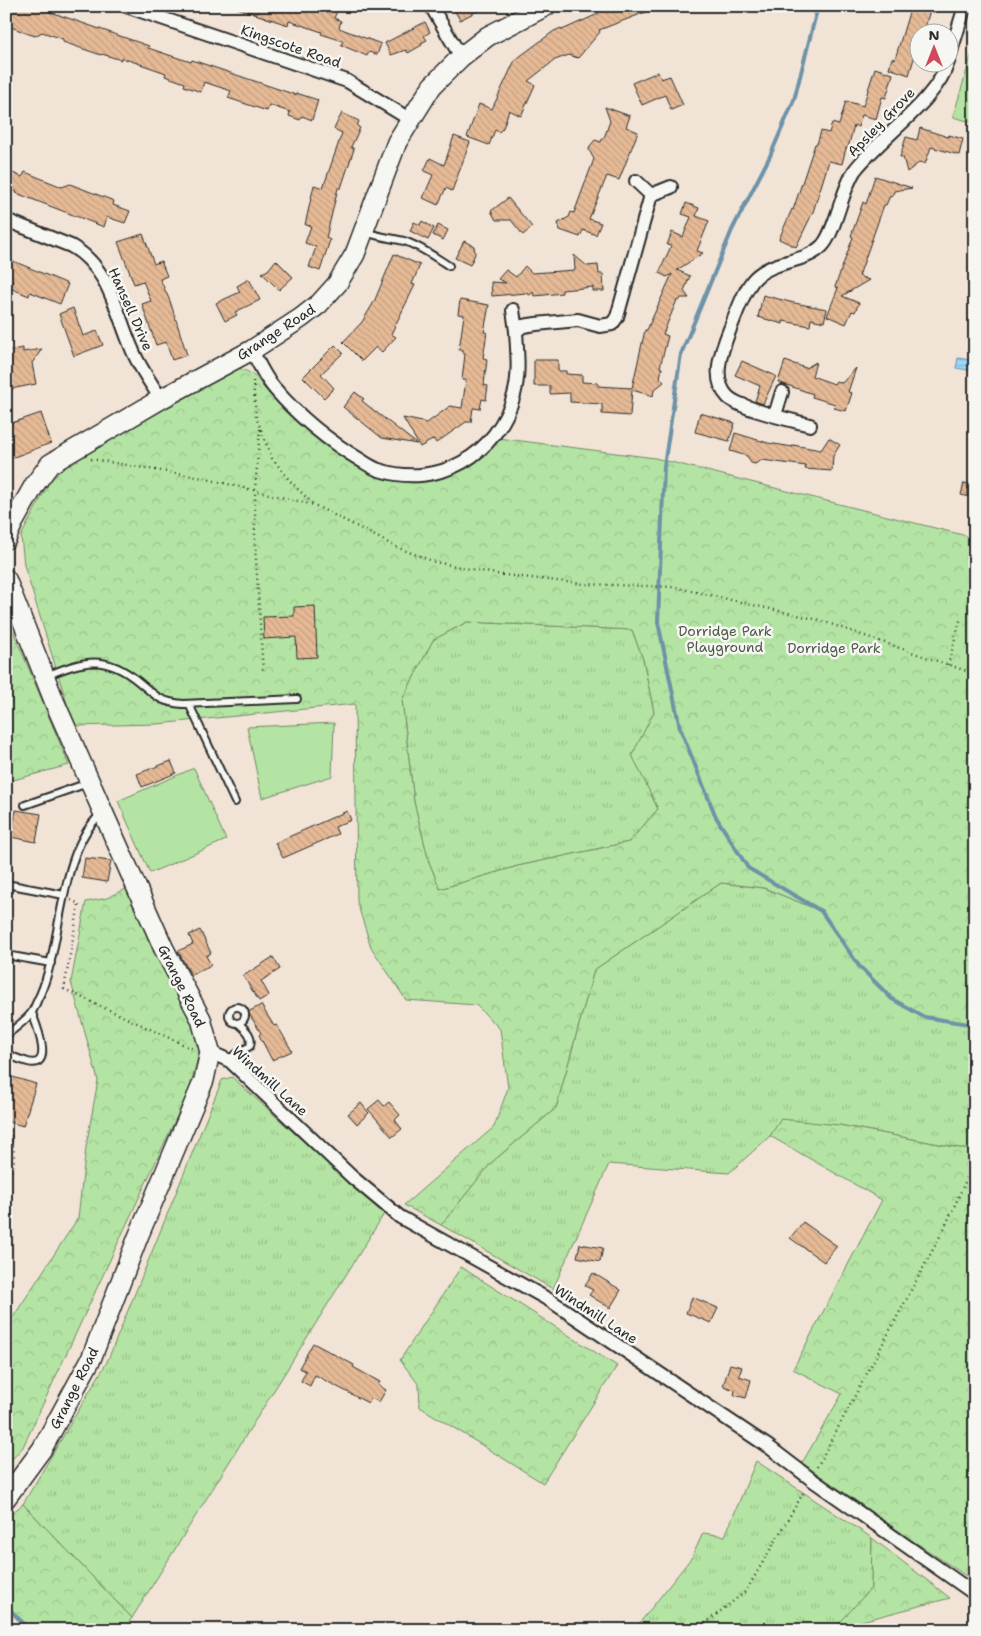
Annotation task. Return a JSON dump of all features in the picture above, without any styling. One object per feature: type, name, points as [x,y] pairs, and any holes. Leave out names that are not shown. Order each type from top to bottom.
[{"type":"main road","name":"Grange Road","points":[[6,539],[12,523],[35,484],[50,464],[160,399],[256,358],[318,304],[344,273],[355,254],[397,142],[432,86],[460,57],[488,36],[546,6]]},
{"type":"main road","name":"Grange Road","points":[[6,579],[54,703],[164,949],[196,1008],[215,1057],[138,1237],[91,1359],[42,1449],[6,1498]]},
{"type":"street","name":"Kingscote Road","points":[[126,6],[347,80],[411,120]]},
{"type":"street","points":[[431,6],[460,57]]},
{"type":"street","name":"Apsley Grove","points":[[958,29],[965,6]]},
{"type":"street","name":"Apsley Grove","points":[[810,425],[743,405],[728,397],[718,377],[719,361],[724,342],[753,279],[773,265],[794,260],[813,252],[826,241],[845,190],[854,172],[876,145],[909,116],[932,91],[945,72]]},
{"type":"street","points":[[636,181],[651,195]]},
{"type":"street","points":[[651,195],[671,187]]},
{"type":"street","points":[[516,330],[523,326],[578,320],[600,326],[612,324],[617,317],[651,195]]},
{"type":"street","name":"Hansell Drive","points":[[6,220],[71,246],[92,262],[105,278],[133,352],[160,399]]},
{"type":"street","points":[[256,358],[273,388],[327,438],[377,470],[408,476],[426,475],[442,472],[469,458],[485,446],[496,433],[506,415],[514,395],[518,362],[513,310]]},
{"type":"street","points":[[775,415],[782,392]]},
{"type":"street","name":"Windmill Lane","points":[[215,1057],[400,1217],[551,1302],[769,1447],[811,1479],[975,1594]]},
{"type":"lane","points":[[364,231],[382,238],[402,241],[417,246],[449,266]]},
{"type":"lane","points":[[45,677],[82,662],[107,663],[124,670],[154,696],[167,703],[189,704],[297,699]]},
{"type":"lane","points":[[189,704],[235,802]]},
{"type":"lane","points":[[25,805],[90,782]]},
{"type":"lane","points":[[6,1036],[32,1013],[46,981],[52,962],[64,895],[79,846],[91,826],[103,812]]},
{"type":"lane","points":[[6,884],[64,895]]},
{"type":"lane","points":[[6,955],[52,962]]},
{"type":"lane","points":[[6,1053],[26,1062],[34,1063],[43,1056],[41,1038],[32,1013]]},
{"type":"lane","points":[[215,1057],[250,1046],[250,1036],[238,1023]]},
{"type":"path","points":[[256,358],[252,372],[256,417],[260,428],[272,458],[290,481],[314,505]]},
{"type":"path","points":[[260,428],[255,490],[255,544],[263,672]]},
{"type":"path","points":[[74,450],[94,461],[203,478],[314,505],[396,547],[435,562],[496,574],[584,584],[674,587],[819,620],[975,674]]},
{"type":"path","points":[[948,665],[961,617]]},
{"type":"path","points":[[64,895],[79,904],[64,988],[215,1057]]},
{"type":"path","points":[[6,1128],[9,1128],[14,1156],[14,1168],[6,1179]]},
{"type":"path","points":[[697,1630],[746,1591],[811,1479],[945,1227],[975,1160]]},
{"type":"green space","points":[[971,56],[975,57],[975,123],[953,117]]},
{"type":"green space","name":"Dorridge Park","points":[[234,366],[255,377],[288,412],[330,448],[348,460],[385,476],[405,480],[445,477],[470,465],[498,438],[655,458],[975,538],[975,1025],[924,1017],[892,999],[859,966],[821,911],[764,888],[721,883],[594,970],[556,1108],[491,1163],[441,1225],[404,1205],[494,1127],[508,1088],[500,1029],[476,1005],[406,1000],[371,947],[357,902],[355,704],[157,724],[74,726],[24,565],[21,536],[50,481],[69,463],[161,411]],"holes":[[[467,622],[632,630],[643,659],[654,712],[632,755],[658,809],[629,842],[518,866],[440,889],[429,862],[414,802],[402,700],[433,640]]]},
{"type":"green space","points":[[6,614],[69,765],[6,782]]},
{"type":"green space","points":[[467,622],[632,630],[643,659],[654,712],[633,755],[658,809],[629,842],[518,866],[440,889],[429,862],[414,802],[402,700],[433,640]]},
{"type":"green space","points":[[334,723],[332,776],[262,798],[247,727]]},
{"type":"green space","points":[[194,768],[226,840],[150,873],[118,801]]},
{"type":"green space","points":[[721,883],[764,888],[821,911],[859,966],[924,1017],[975,1025],[975,1151],[839,1125],[781,1120],[770,1136],[729,1173],[609,1164],[553,1289],[441,1225],[491,1163],[556,1108],[594,970]]},
{"type":"green space","points":[[126,889],[187,1008],[200,1049],[190,1088],[23,1447],[6,1466],[6,1328],[78,1218],[86,1147],[98,1080],[71,982],[86,902],[107,898]]},
{"type":"green space","points":[[232,1077],[384,1214],[132,1618],[23,1504],[107,1362],[222,1080]]},
{"type":"green space","points":[[781,1119],[839,1125],[975,1151],[974,1581],[913,1541],[802,1463],[842,1394],[793,1369],[882,1200],[770,1136]]},
{"type":"green space","points":[[461,1267],[617,1366],[543,1483],[420,1407],[419,1385],[400,1360]]},
{"type":"green space","points":[[756,1461],[872,1538],[871,1588],[834,1630],[634,1630],[692,1557],[703,1533],[725,1536]]},
{"type":"green space","points":[[23,1504],[132,1618],[127,1625],[131,1630],[27,1630],[6,1607],[6,1518]]},
{"type":"green space","points":[[872,1538],[950,1598],[835,1628],[871,1588]]},
{"type":"water","points":[[958,358],[975,359],[974,371],[956,368]]},
{"type":"building","points":[[6,6],[33,6],[149,46],[148,48],[172,56],[191,62],[192,60],[296,95],[296,93],[318,100],[312,120],[302,116],[300,120],[289,116],[290,112],[269,105],[267,111],[228,98],[231,91],[204,82],[201,92],[184,86],[185,83],[165,76],[166,73],[122,58],[121,60],[101,55],[63,42],[63,39],[42,32],[35,36],[29,34],[6,25]]},
{"type":"building","points":[[238,6],[323,6],[337,11],[334,18],[341,21],[339,28],[381,44],[377,55],[369,52],[367,56],[341,45],[343,41],[321,34],[322,32],[289,21],[288,25],[237,8]]},
{"type":"building","points":[[452,6],[487,6],[460,20]]},
{"type":"building","points":[[602,6],[659,7],[599,30],[600,32],[578,58],[569,55],[555,60],[528,81],[535,85],[521,116],[509,110],[503,128],[499,132],[495,130],[489,145],[467,137],[479,104],[492,109],[515,60],[554,31],[561,28],[562,30],[598,14],[596,9]]},
{"type":"building","points":[[911,6],[931,6],[927,22],[908,22],[909,75],[889,68],[892,58],[895,59]]},
{"type":"building","points":[[425,22],[430,32],[424,36],[427,40],[421,43],[422,45],[408,53],[406,50],[391,55],[385,43]]},
{"type":"building","points":[[875,68],[893,74],[886,98],[882,97],[876,119],[862,115],[858,127],[854,125],[842,164],[829,161],[813,212],[796,247],[779,239],[793,210],[821,131],[829,133],[832,123],[839,125],[846,101],[863,106]]},
{"type":"building","points":[[658,72],[661,79],[670,76],[683,105],[671,110],[665,95],[642,105],[632,83]]},
{"type":"building","points":[[605,107],[630,116],[626,127],[638,132],[619,180],[607,176],[589,219],[601,223],[596,235],[583,230],[580,237],[560,230],[558,223],[569,217],[571,212],[574,213],[594,159],[589,150],[590,146],[595,140],[601,142],[610,121]]},
{"type":"building","points":[[342,113],[359,121],[357,126],[360,128],[351,147],[354,149],[341,188],[338,188],[326,238],[330,240],[320,271],[309,267],[316,247],[305,243],[311,226],[305,225],[314,185],[323,188],[342,133],[334,129]]},
{"type":"building","points":[[920,128],[948,137],[949,135],[963,139],[959,155],[931,147],[925,164],[920,162],[907,172],[903,157],[900,157],[906,137],[917,140]]},
{"type":"building","points":[[454,136],[470,142],[452,191],[446,188],[438,205],[423,198],[433,175],[424,171],[430,158],[444,165]]},
{"type":"building","points":[[6,170],[22,177],[25,172],[62,187],[70,184],[114,201],[113,205],[130,211],[125,223],[107,217],[104,227],[16,193],[6,187]]},
{"type":"building","points":[[875,176],[912,188],[894,191],[892,197],[890,196],[886,205],[884,205],[859,276],[869,280],[842,296],[859,303],[855,312],[852,311],[846,324],[827,316],[838,288],[835,287],[853,237],[851,236],[863,202],[866,204]]},
{"type":"building","points":[[508,198],[532,227],[523,235],[511,220],[496,220],[491,211]]},
{"type":"building","points":[[686,203],[699,208],[696,216],[709,221],[697,251],[703,253],[677,270],[690,276],[684,291],[689,298],[677,300],[663,334],[668,336],[660,367],[662,368],[660,378],[664,382],[654,390],[653,396],[632,390],[630,416],[602,414],[602,404],[570,402],[570,393],[550,394],[550,386],[534,386],[534,360],[558,360],[558,371],[566,371],[566,374],[582,375],[582,382],[598,383],[598,386],[632,388],[645,330],[647,330],[672,274],[667,277],[659,273],[671,246],[667,245],[672,232],[683,237],[691,217],[682,214]]},
{"type":"building","points":[[422,221],[434,228],[428,240],[410,231],[414,222],[420,225]]},
{"type":"building","points":[[438,225],[448,230],[443,240],[433,235]]},
{"type":"building","points":[[143,234],[154,264],[161,261],[167,276],[160,279],[170,301],[187,355],[172,360],[166,342],[156,345],[142,304],[151,301],[143,281],[134,284],[118,242]]},
{"type":"building","points":[[464,241],[474,246],[475,254],[470,265],[455,258]]},
{"type":"building","points":[[394,254],[420,265],[412,284],[415,285],[391,334],[396,337],[382,352],[376,347],[362,361],[343,342],[362,322],[374,302]]},
{"type":"building","points":[[574,255],[587,266],[598,265],[599,274],[603,274],[604,291],[593,291],[593,287],[562,290],[562,293],[534,296],[533,292],[530,295],[526,293],[492,296],[491,282],[506,283],[498,279],[506,270],[516,277],[525,266],[532,273],[575,270]]},
{"type":"building","points":[[6,258],[68,284],[60,304],[30,292],[29,296],[10,288],[13,280],[6,278]]},
{"type":"building","points":[[276,260],[293,277],[279,290],[262,273],[268,270]]},
{"type":"building","points":[[249,279],[260,300],[235,312],[237,315],[225,321],[216,303],[240,292],[237,286]]},
{"type":"building","points":[[763,295],[827,309],[824,322],[811,319],[810,326],[783,321],[783,324],[758,317]]},
{"type":"building","points":[[460,300],[489,305],[484,332],[487,332],[483,358],[487,359],[484,385],[488,386],[486,400],[482,399],[480,409],[473,408],[471,422],[466,422],[436,443],[434,439],[420,447],[403,418],[427,423],[450,406],[462,408],[466,380],[462,380],[465,354],[462,353],[463,350],[459,350],[464,315],[458,314]]},
{"type":"building","points":[[73,308],[83,336],[97,331],[103,345],[74,356],[59,314]]},
{"type":"building","points":[[335,345],[343,353],[321,374],[334,388],[324,398],[303,377]]},
{"type":"building","points":[[23,348],[23,352],[42,349],[32,363],[36,384],[6,390],[6,351]]},
{"type":"building","points":[[742,361],[776,376],[763,404],[755,401],[760,386],[735,375]]},
{"type":"building","points":[[785,361],[806,368],[816,362],[812,376],[834,384],[836,381],[842,383],[856,368],[848,392],[852,393],[846,411],[834,408],[835,404],[812,397],[813,394],[778,382]]},
{"type":"building","points":[[355,392],[364,399],[362,401],[417,444],[382,438],[343,407]]},
{"type":"building","points":[[41,413],[51,443],[9,459],[6,451],[6,425]]},
{"type":"building","points":[[700,413],[735,423],[729,441],[695,432]]},
{"type":"building","points":[[735,433],[768,443],[793,447],[793,445],[821,450],[829,438],[840,445],[833,456],[832,471],[805,469],[806,466],[762,460],[755,464],[751,463],[747,456],[730,451]]},
{"type":"building","points":[[964,483],[975,485],[975,498],[961,495]]},
{"type":"building","points":[[315,606],[317,657],[297,658],[296,637],[264,639],[263,617],[294,616],[294,607]]},
{"type":"building","points":[[171,761],[176,773],[142,787],[137,774]]},
{"type":"building","points":[[16,810],[41,814],[36,842],[11,837]]},
{"type":"building","points":[[347,811],[351,820],[335,827],[338,834],[283,858],[275,843]]},
{"type":"building","points":[[85,858],[111,861],[107,882],[82,878]]},
{"type":"building","points":[[200,930],[211,953],[206,956],[211,965],[191,975],[178,951],[193,944],[189,935]]},
{"type":"building","points":[[273,957],[280,969],[261,981],[269,995],[259,1001],[243,976]]},
{"type":"building","points":[[261,1005],[274,1026],[277,1025],[292,1051],[272,1060],[259,1035],[261,1033],[248,1012]]},
{"type":"building","points":[[6,1075],[36,1084],[23,1126],[6,1121]]},
{"type":"building","points":[[379,1100],[384,1106],[389,1102],[400,1115],[395,1120],[402,1129],[392,1137],[368,1109]]},
{"type":"building","points":[[361,1103],[369,1113],[357,1124],[348,1114]]},
{"type":"building","points":[[803,1222],[837,1246],[824,1262],[790,1238]]},
{"type":"building","points":[[580,1244],[603,1248],[600,1262],[577,1257]]},
{"type":"building","points":[[593,1273],[621,1290],[610,1308],[589,1295],[593,1290],[585,1286]]},
{"type":"building","points":[[692,1297],[718,1308],[711,1323],[686,1313]]},
{"type":"building","points":[[313,1343],[354,1365],[353,1367],[380,1382],[378,1385],[386,1390],[379,1402],[371,1398],[368,1403],[315,1375],[310,1386],[301,1381],[306,1371],[299,1368]]},
{"type":"building","points":[[730,1364],[742,1367],[739,1376],[751,1380],[746,1398],[734,1395],[735,1390],[723,1386]]},
{"type":"waterway","points":[[818,6],[794,100],[770,156],[732,230],[681,354],[664,466],[658,622],[680,728],[716,817],[748,868],[821,911],[859,966],[892,999],[924,1017],[975,1025]]},
{"type":"waterway","points":[[6,1606],[30,1630]]},
{"type":"park label","name":"Dorridge Park Playground","points":[[725,640]]}]
